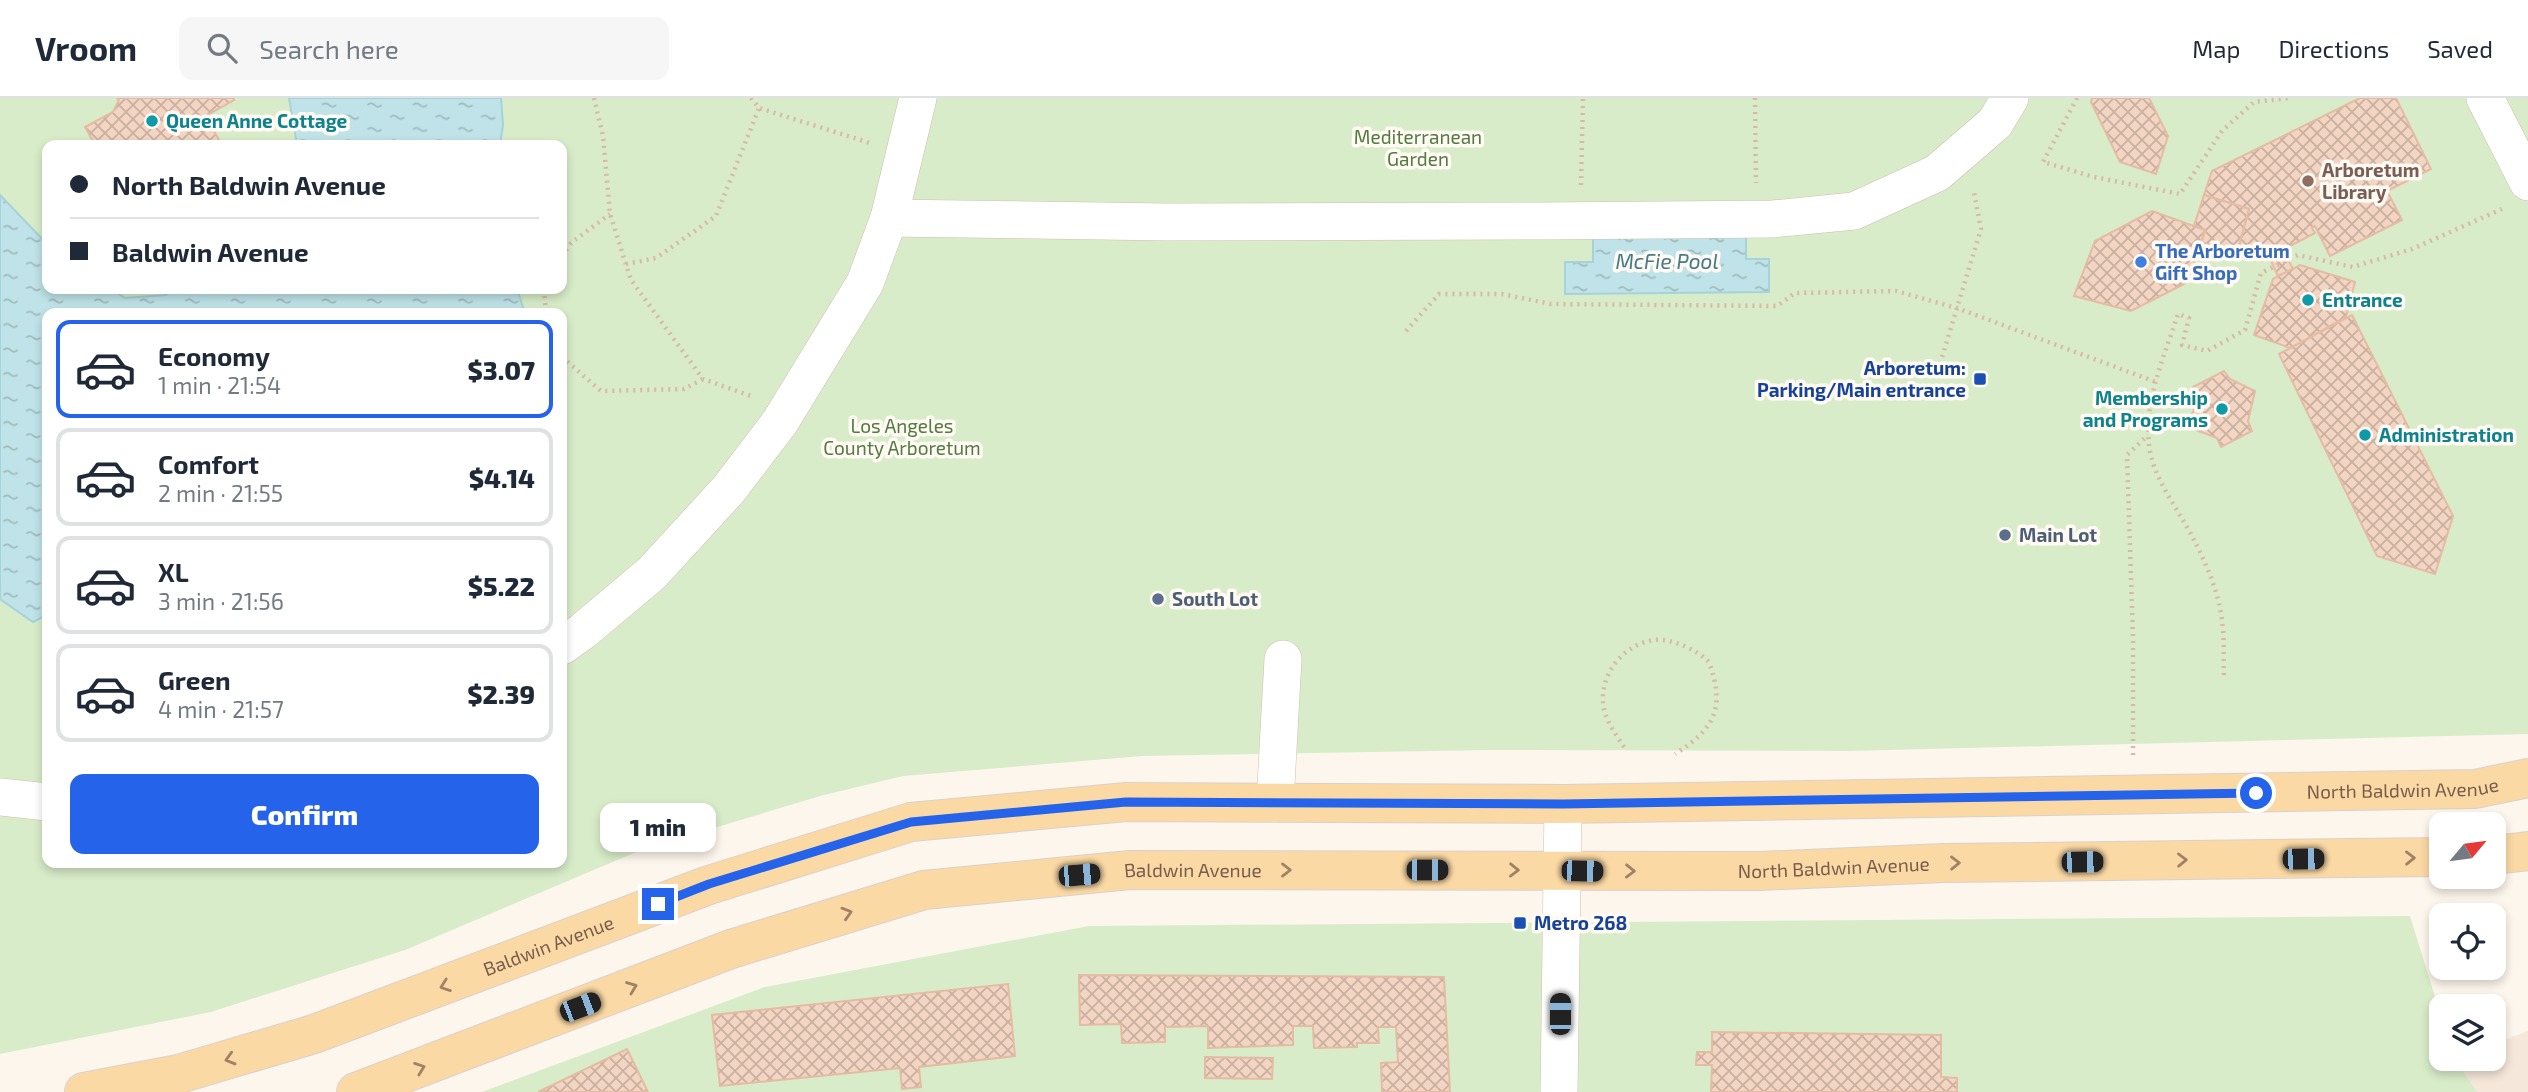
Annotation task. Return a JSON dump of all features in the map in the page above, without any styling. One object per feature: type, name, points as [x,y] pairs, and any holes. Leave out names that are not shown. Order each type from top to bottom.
[{"type":"main road","name":"North Baldwin Avenue","points":[[1563,804],[2475,789],[2528,778]]},
{"type":"main road","name":"Baldwin Avenue","points":[[84,1092],[179,1074],[314,1034],[709,884],[911,822],[1126,802],[1563,804]]},
{"type":"main road","points":[[2506,854],[2528,851]]},
{"type":"main road","name":"North Baldwin Avenue","points":[[1561,871],[1759,871],[1944,863],[2429,858]]},
{"type":"main road","name":"Baldwin Avenue","points":[[356,1092],[731,949],[924,890],[1130,870],[1561,871]]},
{"type":"street","points":[[567,642],[652,573],[729,489],[788,410],[865,283],[889,218],[918,98]]},
{"type":"street","points":[[889,218],[1167,222],[1581,221],[1757,219],[1854,211],[1937,173],[1995,123],[2010,98]]},
{"type":"street","points":[[2485,98],[2516,195]]},
{"type":"street","points":[[1275,803],[1283,659]]},
{"type":"street","points":[[0,797],[42,801]]},
{"type":"street","points":[[1559,1092],[1563,804]]},
{"type":"path","points":[[594,98],[603,136],[610,214],[632,280],[703,379],[788,410]]},
{"type":"path","points":[[751,98],[759,108],[904,154]]},
{"type":"path","points":[[1581,221],[1583,98]]},
{"type":"path","points":[[1755,98],[1757,219]]},
{"type":"path","points":[[2077,98],[2043,162],[2094,177],[2180,194],[2222,131],[2254,102],[2289,98]]},
{"type":"path","points":[[626,264],[656,258],[716,216],[759,108]]},
{"type":"path","points":[[1936,377],[1981,229],[1970,174],[1960,153]]},
{"type":"path","points":[[2224,675],[2222,621],[2217,597],[2195,542],[2155,468],[2149,446],[2155,382],[2178,314],[2189,318],[2182,345],[2207,351],[2245,330],[2261,273],[2298,255],[2353,267],[2412,249],[2516,195]]},
{"type":"path","points":[[567,249],[610,214]]},
{"type":"path","points":[[1406,331],[1438,294],[1502,294],[1551,304],[1776,306],[1795,293],[1896,290],[1957,308],[2155,382]]},
{"type":"path","points":[[567,361],[601,391],[684,389],[703,379]]},
{"type":"path","points":[[2133,755],[2133,637],[2127,455],[2148,435]]},
{"type":"path","points":[[1624,747],[1613,730],[1603,705],[1610,669],[1625,653],[1654,640],[1664,641],[1701,654],[1709,662],[1717,694],[1715,712],[1709,727],[1675,754]]},
{"type":"shaded area","points":[[2528,1031],[2528,1092],[2477,1092],[2463,1071],[2506,1071],[2506,1039]]},
{"type":"green space","name":"Los Angeles County Arboretum","points":[[0,98],[2528,98],[2528,734],[1849,751],[1489,750],[1142,756],[903,776],[820,796],[641,850],[405,950],[211,1012],[0,1054]]},
{"type":"green space","points":[[2410,916],[2434,994],[2429,994],[2429,1071],[2463,1071],[2477,1092],[482,1092],[765,987],[1089,926]]},
{"type":"water","points":[[289,98],[501,98],[503,125],[501,140],[296,140]]},
{"type":"water","points":[[0,195],[42,239],[42,294],[119,294],[125,298],[167,294],[519,294],[523,308],[42,308],[42,618],[33,622],[0,599]]},
{"type":"water","name":"McFie Pool","points":[[1746,230],[1746,259],[1769,259],[1769,292],[1565,294],[1565,262],[1593,262],[1593,231]]},
{"type":"building","name":"Queen Anne Cottage","points":[[117,98],[234,100],[206,116],[219,140],[92,140],[85,127],[113,112],[119,100]]},
{"type":"building","points":[[2092,98],[2149,98],[2168,136],[2156,174],[2120,162],[2091,102]]},
{"type":"building","name":"Arboretum Library","points":[[2360,98],[2396,98],[2431,169],[2387,191],[2402,220],[2330,256],[2315,226],[2312,228],[2315,233],[2261,261],[2237,253],[2249,209],[2204,195],[2212,171]]},
{"type":"building","points":[[2204,195],[2249,209],[2237,253],[2202,242],[2205,230],[2194,226]]},
{"type":"building","name":"The Arboretum Gift Shop","points":[[2152,211],[2205,230],[2188,282],[2131,311],[2074,296],[2095,241]]},
{"type":"building","points":[[2283,250],[2293,269],[2278,276],[2269,257]]},
{"type":"building","name":"Entrance","points":[[2300,265],[2355,282],[2346,317],[2290,348],[2254,335],[2273,279]]},
{"type":"building","name":"Administration","points":[[2352,315],[2453,516],[2435,574],[2377,556],[2279,354]]},
{"type":"building","name":"Membership and Programs","points":[[2224,371],[2230,379],[2255,391],[2248,421],[2252,431],[2221,447],[2217,438],[2188,427],[2198,397],[2193,387]]},
{"type":"building","points":[[1079,975],[1444,977],[1450,1092],[1382,1092],[1381,1063],[1398,1062],[1396,1027],[1378,1027],[1379,1043],[1357,1043],[1357,1047],[1314,1048],[1313,1026],[1293,1026],[1293,1045],[1208,1048],[1208,1026],[1165,1027],[1165,1042],[1122,1043],[1121,1024],[1080,1025]]},
{"type":"building","points":[[1008,984],[1015,1056],[919,1067],[921,1087],[902,1089],[900,1068],[720,1086],[712,1015]]},
{"type":"building","points":[[1712,1032],[1941,1035],[1941,1077],[1957,1078],[1957,1092],[1711,1092],[1712,1065],[1696,1065],[1697,1052],[1712,1052]]},
{"type":"building","points":[[627,1049],[648,1092],[538,1092]]},
{"type":"building","points":[[1205,1057],[1273,1058],[1272,1079],[1205,1078]]},
{"type":"place","name":"Queen Anne Cottage","points":[[152,121]]},
{"type":"place","name":"Arboretum Library","points":[[2308,181]]},
{"type":"place","name":"The Arboretum Gift Shop","points":[[2141,262]]},
{"type":"place","name":"Entrance","points":[[2308,300]]},
{"type":"place","name":"Arboretum: Parking/Main entrance","points":[[1980,379]]},
{"type":"place","name":"Membership and Programs","points":[[2222,409]]},
{"type":"place","name":"Administration","points":[[2365,435]]},
{"type":"place","name":"Main Lot","points":[[2005,535]]},
{"type":"place","name":"South Lot","points":[[1158,599]]},
{"type":"place","name":"Metro 268","points":[[1520,923]]},
{"type":"route","points":[[658,904],[709,884],[911,822],[1126,802],[1563,804],[2256,793]]},
{"type":"park label","name":"Mediterranean Garden","points":[[1418,148]]}]
